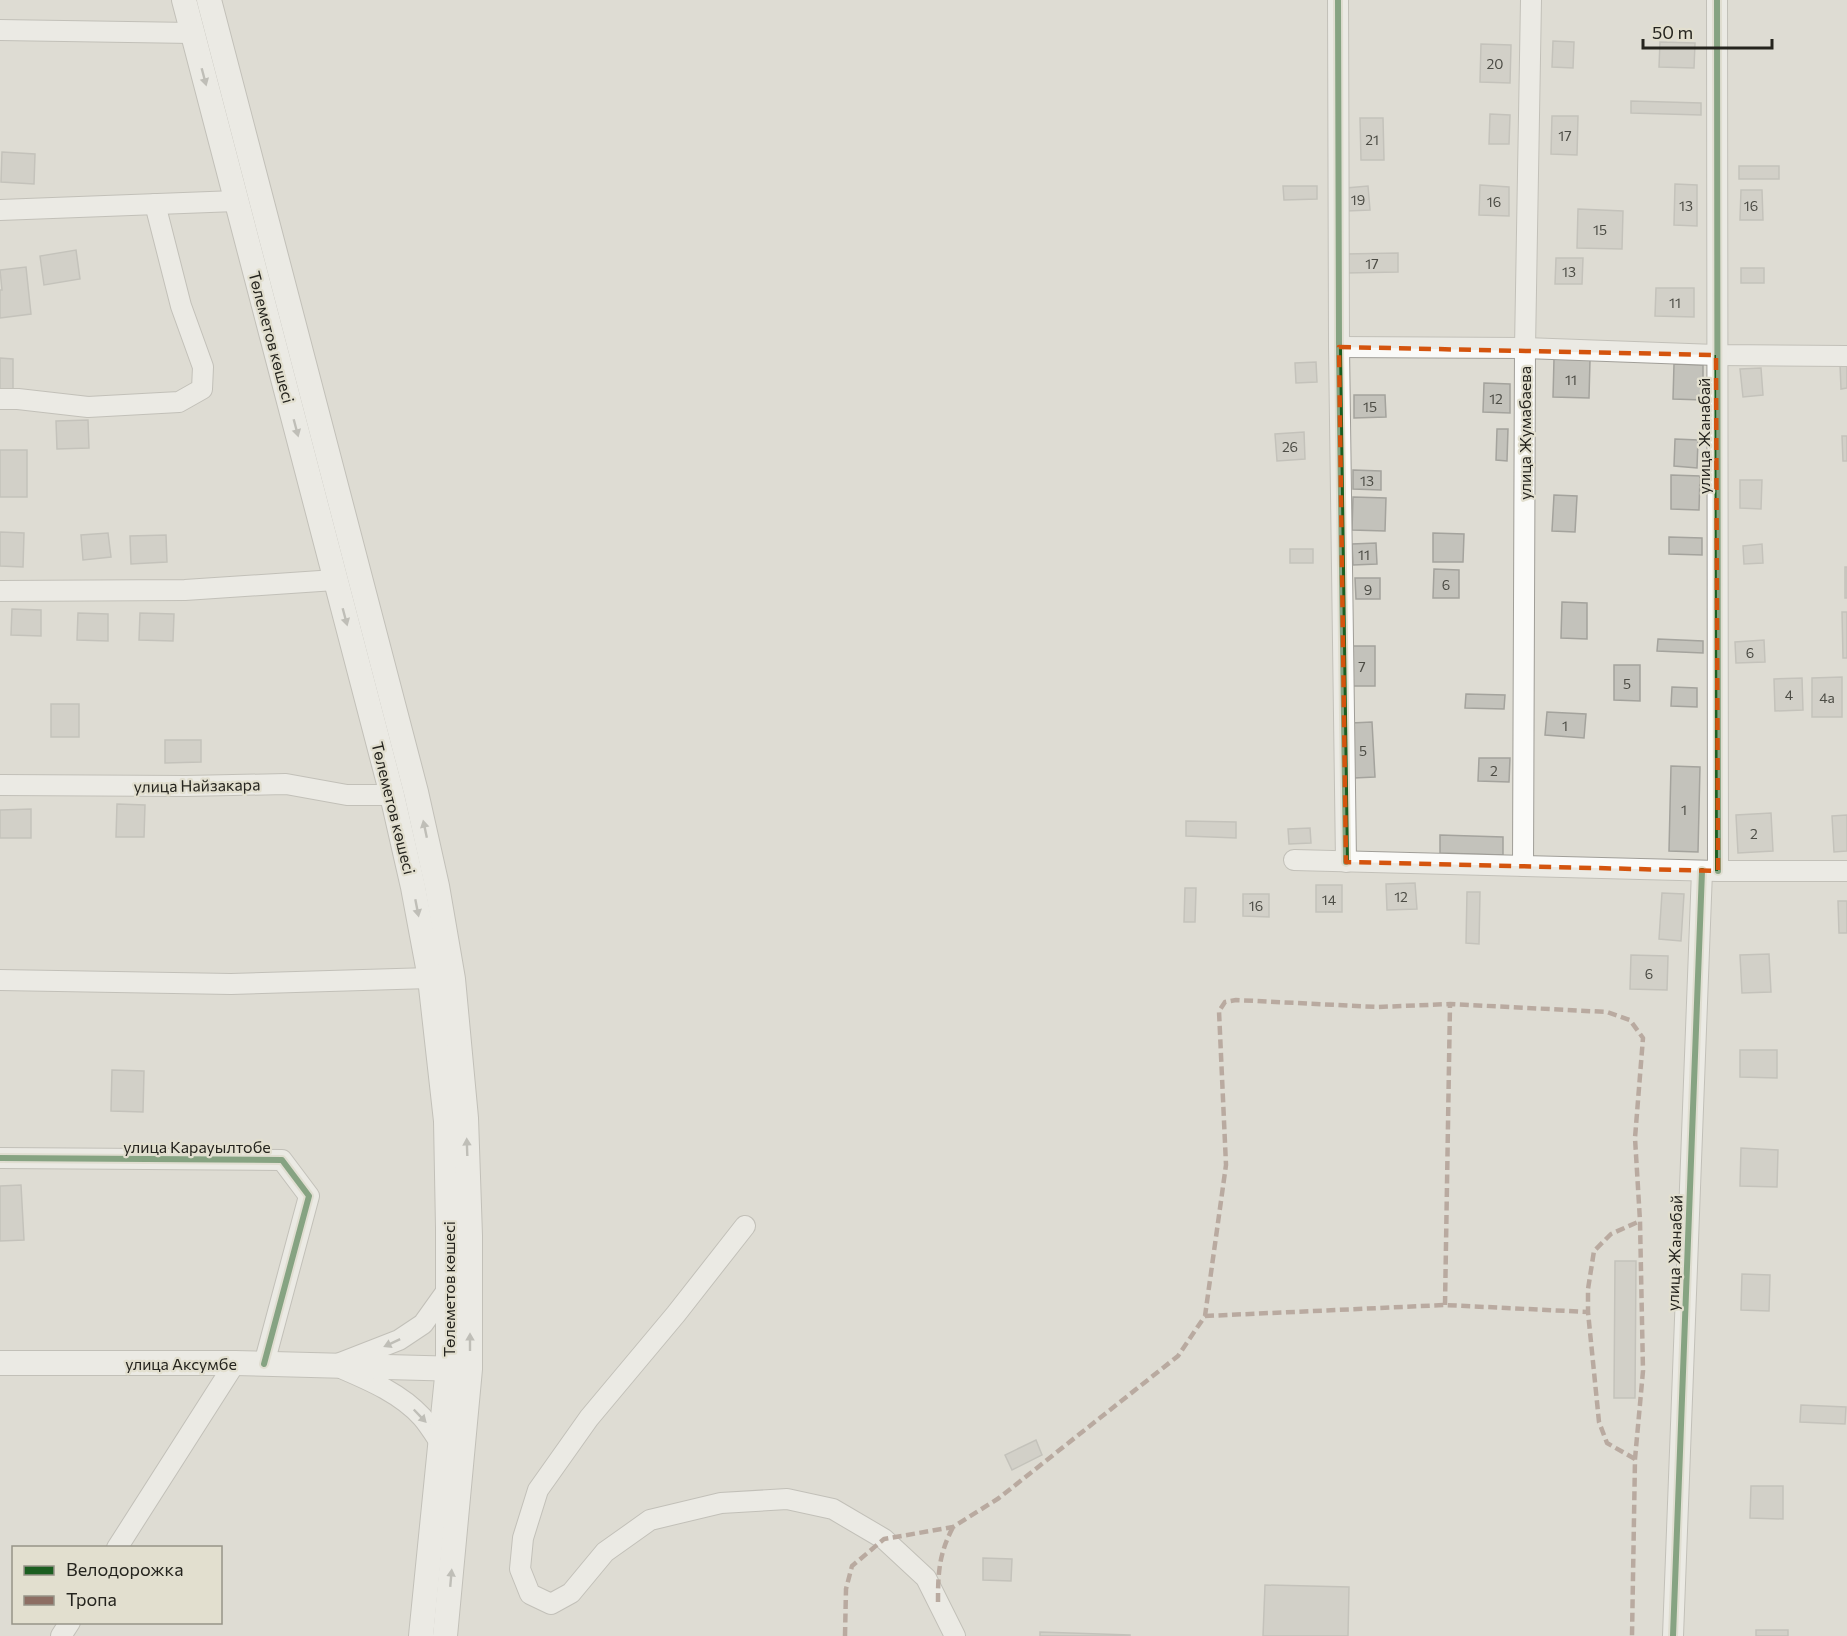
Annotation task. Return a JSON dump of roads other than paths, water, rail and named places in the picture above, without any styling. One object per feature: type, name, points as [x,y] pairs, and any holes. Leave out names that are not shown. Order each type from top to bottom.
[{"type":"main road","name":"Төлеметов көшесі","points":[[184,0],[392,795],[413,887],[430,978],[446,1121],[448,1289],[459,1368],[441,1444],[421,1636]]},
{"type":"main road","name":"Төлеметов көшесі","points":[[209,0],[416,792],[437,886],[453,979],[466,1118],[470,1236],[459,1368],[445,1636]]},
{"type":"main road","name":"улица Аксумбе","points":[[0,1363],[235,1363],[459,1368]]},
{"type":"street","points":[[1338,0],[1339,347],[1347,862]]},
{"type":"street","name":"улица Жумабаева","points":[[1523,866],[1525,348],[1532,0]]},
{"type":"street","name":"улица Жанабай","points":[[1673,1636],[1710,871],[1716,355],[1717,0]]},
{"type":"street","points":[[0,30],[192,33]]},
{"type":"street","points":[[0,210],[236,201]]},
{"type":"street","points":[[0,399],[88,407],[179,402],[202,389],[203,367],[181,306],[155,204]]},
{"type":"street","points":[[1339,347],[1525,348],[1716,355],[1847,356]]},
{"type":"street","points":[[0,591],[185,590],[335,580]]},
{"type":"street","name":"улица Найзакара","points":[[0,785],[286,784],[347,795],[392,795]]},
{"type":"street","points":[[1294,860],[1710,871],[1847,871]]},
{"type":"street","points":[[0,980],[231,984],[430,978]]},
{"type":"street","name":"улица Карауылтобе","points":[[0,1158],[282,1160],[309,1196],[264,1364]]},
{"type":"street","points":[[745,1226],[676,1314],[589,1418],[538,1490],[523,1538],[520,1569],[530,1594],[551,1605],[571,1593],[605,1552],[651,1520],[721,1503],[787,1498],[833,1509],[884,1539],[926,1578],[955,1636]]},
{"type":"street","points":[[335,1365],[399,1340],[423,1324],[448,1289]]},
{"type":"street","points":[[118,1546],[235,1363]]},
{"type":"street","points":[[335,1365],[397,1395],[422,1417],[441,1444]]}]
